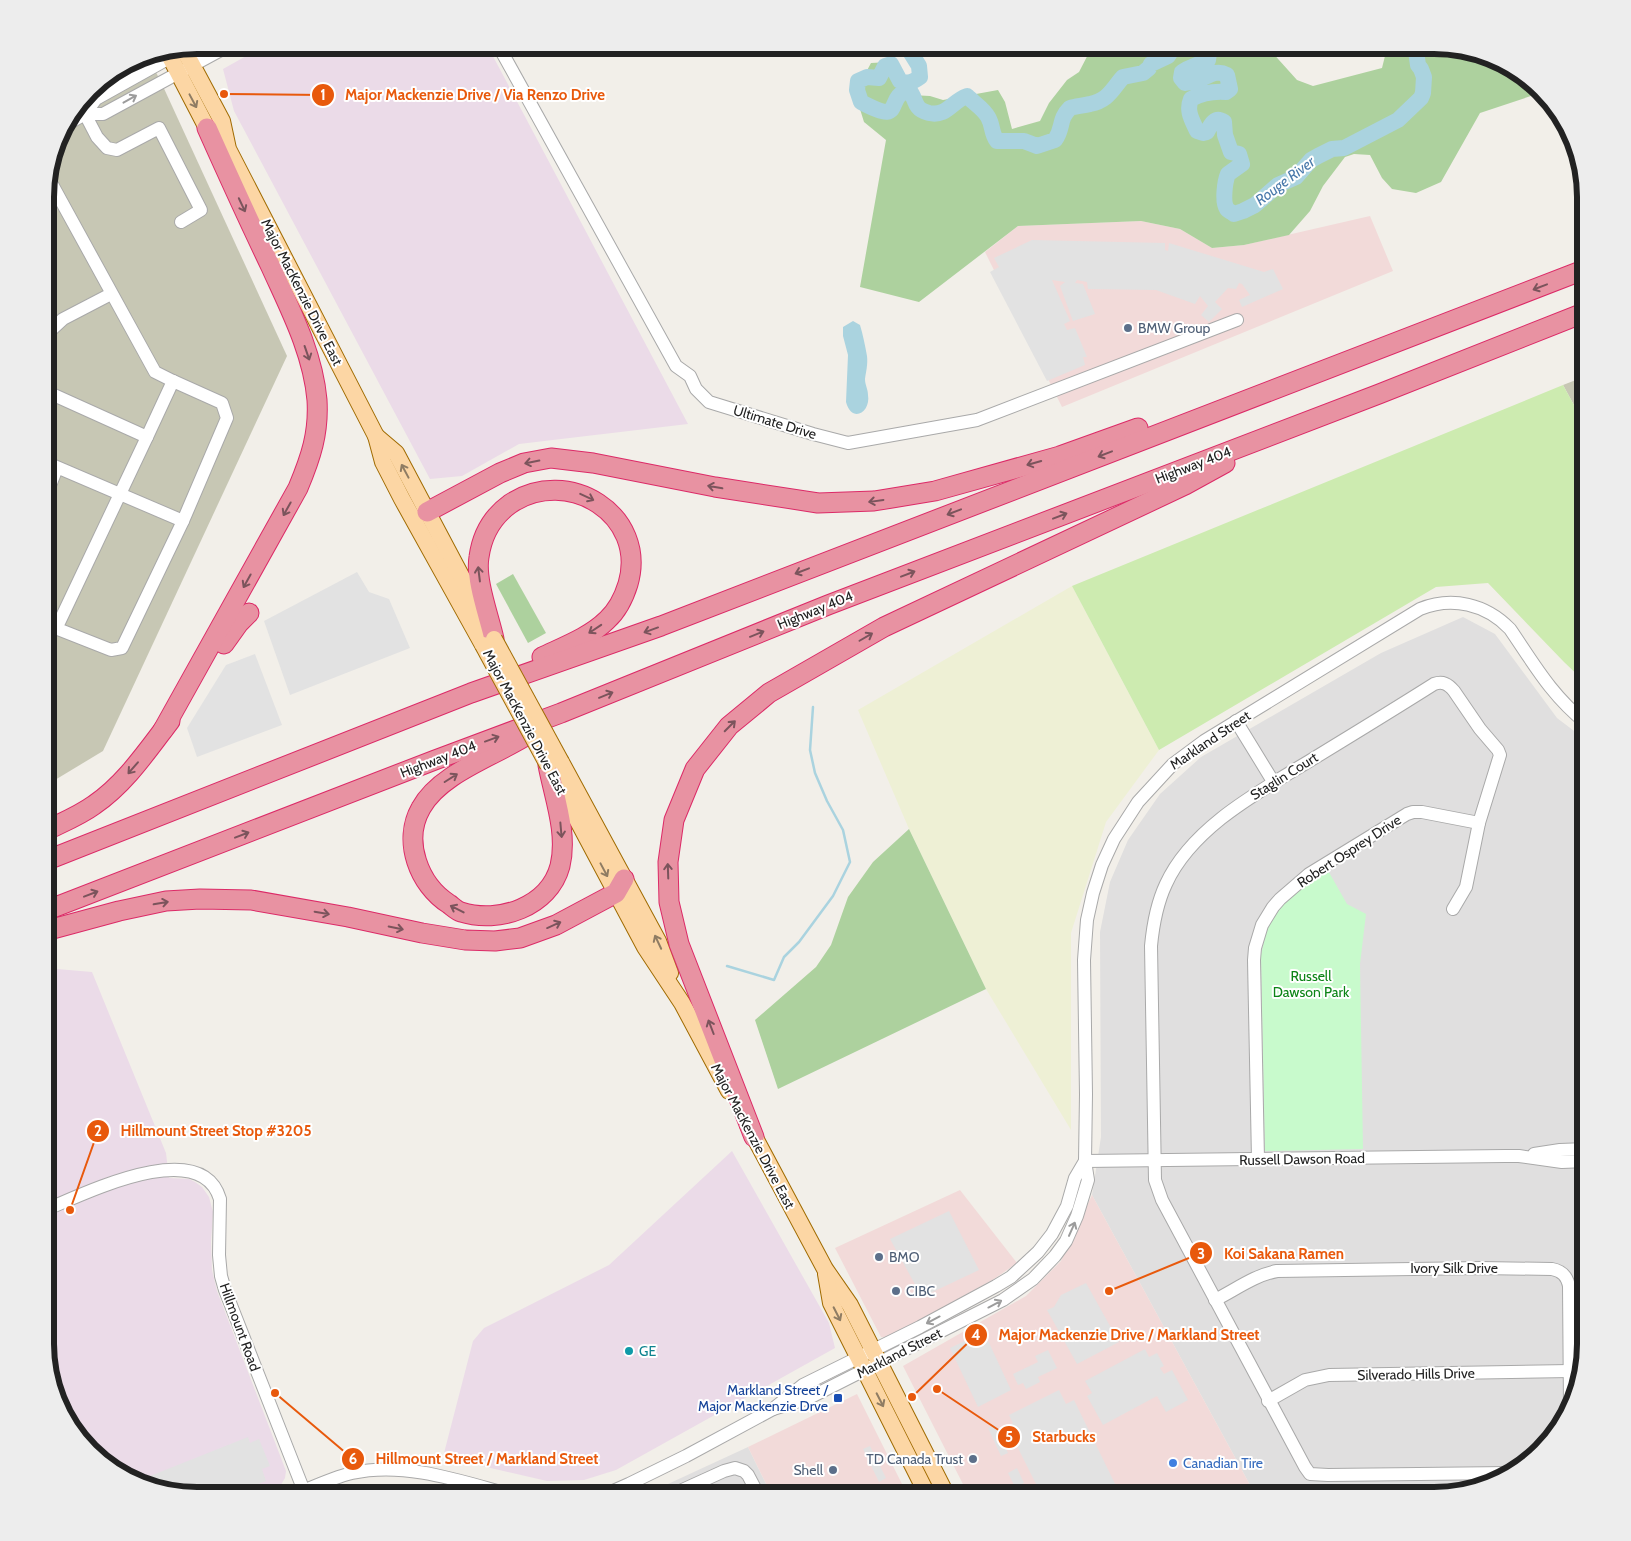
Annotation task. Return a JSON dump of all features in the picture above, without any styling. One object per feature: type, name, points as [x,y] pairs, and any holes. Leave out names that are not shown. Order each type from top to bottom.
[{"type":"highway","points":[[163,730],[298,488],[312,454],[316,427],[317,401],[314,376],[307,354],[290,310],[207,128]]},
{"type":"highway","points":[[54,857],[471,694],[661,626],[1577,272]]},
{"type":"highway","name":"Highway 404","points":[[54,908],[561,713],[846,598],[1577,316]]},
{"type":"highway","points":[[424,518],[500,473],[524,463],[551,458],[593,463],[715,487],[818,503],[874,501],[926,492],[1060,456],[1275,379],[1412,336]]},
{"type":"highway","points":[[754,1137],[679,944],[669,902],[668,862],[674,820],[695,769],[729,726],[769,693],[802,674],[884,627],[1185,485],[1286,429]]},
{"type":"highway","points":[[471,694],[479,685],[544,656],[592,631],[607,620],[618,607],[626,591],[631,573],[631,558],[627,542],[619,524],[608,511],[594,500],[574,492],[552,489],[519,498],[501,510],[485,535],[478,558],[489,642]]},
{"type":"highway","points":[[54,826],[92,807],[110,793],[134,768],[248,613]]},
{"type":"highway","points":[[554,764],[561,826],[560,865],[554,882],[543,895],[525,908],[505,914],[482,916],[460,912],[439,898],[423,878],[414,854],[414,829],[420,809],[431,794],[446,780],[513,744],[561,713]]},
{"type":"highway","points":[[54,929],[118,911],[166,901],[200,899],[251,900],[348,917],[422,933],[465,940],[495,941],[520,938],[556,925],[620,886]]},
{"type":"main road","name":"Major MacKenzie Drive East","points":[[180,55],[207,128],[228,149]]},
{"type":"main road","name":"Major MacKenzie Drive East","points":[[185,69],[222,121],[228,149],[376,436],[396,453],[424,518],[620,886],[645,947],[682,1003],[825,1269],[831,1303],[869,1360],[941,1487]]},
{"type":"main road","name":"Major MacKenzie Drive East","points":[[869,1360],[924,1487]]},
{"type":"street","points":[[85,114],[103,114],[213,54]]},
{"type":"street","name":"Ultimate Drive","points":[[503,54],[676,366],[690,376],[696,389],[709,402],[848,443],[977,420],[1237,320]]},
{"type":"street","points":[[77,118],[85,114],[96,99],[168,57]]},
{"type":"street","points":[[85,114],[97,137],[107,148],[117,150],[159,128],[201,210],[181,222]]},
{"type":"street","points":[[54,188],[111,294],[156,372],[222,403],[227,418],[183,521],[122,648],[111,650],[54,628]]},
{"type":"street","points":[[54,328],[63,320],[111,294]]},
{"type":"street","points":[[54,618],[118,494],[173,381]]},
{"type":"street","points":[[54,395],[146,437]]},
{"type":"street","points":[[54,466],[183,521]]},
{"type":"street","points":[[54,477],[58,468]]},
{"type":"street","name":"Markland Street","points":[[621,1487],[678,1460],[773,1409],[803,1385],[869,1360],[1003,1300],[1028,1283],[1044,1269],[1066,1242],[1074,1225],[1088,1180],[1085,1161],[1084,947],[1088,913],[1097,878],[1114,839],[1129,814],[1146,791],[1168,768],[1189,751],[1420,609],[1435,604],[1454,602],[1482,609],[1504,623],[1546,683],[1577,715]]},
{"type":"street","name":"Staglin Court","points":[[1453,909],[1466,887],[1479,823],[1500,755],[1498,750],[1480,730],[1450,686],[1439,682],[1241,803],[1189,850],[1172,873],[1156,915],[1151,952],[1155,1180],[1157,1190],[1268,1401],[1310,1474],[1495,1473]]},
{"type":"street","points":[[1236,721],[1274,783]]},
{"type":"street","name":"Robert Osprey Drive","points":[[1258,1160],[1254,960],[1262,925],[1273,907],[1309,874],[1406,814],[1422,812],[1479,823]]},
{"type":"street","name":"Russell Dawson Road","points":[[1085,1161],[1519,1156],[1577,1149]]},
{"type":"street","name":"Russell Dawson Road","points":[[1519,1156],[1562,1162],[1577,1161]]},
{"type":"street","name":"Hillmount Road","points":[[54,1207],[125,1179],[152,1172],[188,1171],[202,1175],[210,1181],[217,1190],[220,1199],[219,1255],[221,1276],[225,1290],[302,1487]]},
{"type":"street","name":"Ivory Silk Drive","points":[[1215,1300],[1258,1277],[1277,1271],[1481,1268],[1552,1269],[1562,1272],[1568,1281],[1570,1390]]},
{"type":"street","name":"Silverado Hills Drive","points":[[1268,1401],[1304,1380],[1318,1376],[1570,1372]]},
{"type":"street","points":[[689,1487],[735,1468],[744,1471],[754,1487]]},
{"type":"street","points":[[315,1487],[352,1474],[386,1469],[422,1472],[480,1487]]},
{"type":"shaded area","points":[[250,54],[492,54],[688,424],[519,444],[462,476],[430,479],[234,111],[223,69]]},
{"type":"shaded area","points":[[150,61],[287,356],[103,751],[54,781],[54,188],[61,151],[73,125],[83,110],[103,89],[117,78]]},
{"type":"shaded area","points":[[1370,216],[1393,271],[1062,407],[985,252],[1018,226],[1141,221],[1180,229],[1212,248],[1244,245]]},
{"type":"shaded area","points":[[1032,240],[1165,243],[1165,250],[1168,251],[1169,243],[1264,272],[1273,269],[1283,289],[1242,307],[1239,300],[1250,295],[1242,284],[1239,283],[1236,289],[1228,288],[1215,302],[1222,309],[1209,322],[1201,315],[1208,306],[1200,296],[1195,304],[1156,290],[1088,289],[1087,282],[1077,280],[1075,283],[1083,284],[1095,314],[1073,321],[1060,286],[1065,282],[1052,280],[1070,321],[1064,324],[1067,330],[1075,328],[1087,357],[1083,357],[1085,365],[1047,381],[990,272],[999,267],[994,258]]},
{"type":"shaded area","points":[[1577,380],[1577,411],[1563,385]]},
{"type":"shaded area","points":[[357,572],[369,592],[389,599],[410,648],[290,695],[264,621]]},
{"type":"shaded area","points":[[1072,586],[1159,750],[1106,822],[1071,933],[1071,1130],[986,989],[909,829],[858,710]]},
{"type":"shaded area","points":[[1463,617],[1495,634],[1557,718],[1577,733],[1577,1353],[1570,1390],[1553,1424],[1542,1438],[1521,1458],[1506,1468],[1480,1480],[1443,1487],[1251,1487],[1092,1195],[1101,1137],[1100,932],[1110,882],[1128,840],[1160,794],[1201,757],[1381,653]]},
{"type":"shaded area","points":[[255,654],[282,725],[197,757],[187,728],[226,665]]},
{"type":"shaded area","points":[[54,970],[92,972],[166,1153],[169,1178],[189,1179],[202,1187],[209,1197],[213,1212],[212,1270],[217,1291],[286,1471],[285,1478],[280,1487],[188,1487],[151,1480],[117,1463],[96,1445],[78,1424],[65,1399],[59,1381],[54,1353]]},
{"type":"shaded area","points":[[732,1151],[829,1323],[835,1348],[616,1470],[584,1480],[547,1481],[443,1457],[473,1341],[484,1328],[609,1265]]},
{"type":"shaded area","points":[[960,1190],[1017,1263],[994,1279],[888,1338],[881,1337],[835,1248]]},
{"type":"shaded area","points":[[1092,1195],[1251,1487],[964,1487],[903,1366],[1026,1296],[1061,1261]]},
{"type":"shaded area","points":[[949,1211],[979,1270],[922,1297],[890,1239]]},
{"type":"shaded area","points":[[1086,1283],[1119,1342],[1077,1364],[1047,1310],[1054,1307],[1061,1295]]},
{"type":"shaded area","points":[[984,1332],[1011,1390],[978,1407],[950,1348]]},
{"type":"shaded area","points":[[1145,1349],[1149,1357],[1157,1353],[1164,1366],[1160,1368],[1164,1374],[1172,1370],[1188,1400],[1166,1412],[1157,1396],[1103,1425],[1087,1396],[1092,1393],[1085,1381]]},
{"type":"shaded area","points":[[1048,1350],[1057,1368],[1038,1377],[1040,1382],[1026,1389],[1023,1383],[1018,1385],[1013,1374],[1038,1362],[1035,1356]]},
{"type":"shaded area","points":[[1059,1390],[1066,1404],[1074,1400],[1117,1487],[1038,1487],[1007,1426],[1013,1423],[1009,1415]]},
{"type":"shaded area","points":[[857,1394],[904,1487],[768,1487],[748,1447]]},
{"type":"shaded area","points":[[995,1425],[1008,1453],[1001,1456],[988,1428]]},
{"type":"shaded area","points":[[248,1437],[250,1443],[259,1439],[270,1466],[262,1469],[266,1481],[250,1487],[188,1487],[146,1478]]},
{"type":"shaded area","points":[[870,1446],[886,1478],[879,1482],[863,1449]]},
{"type":"shaded area","points":[[748,1447],[768,1487],[661,1487]]},
{"type":"shaded area","points":[[1017,1468],[1024,1483],[1015,1487],[1008,1473]]},
{"type":"shaded area","points":[[384,1485],[405,1487],[368,1487]]},
{"type":"green space","points":[[1088,54],[1274,54],[1297,80],[1313,86],[1382,68],[1386,54],[1443,54],[1471,59],[1489,65],[1514,78],[1534,95],[1480,113],[1441,182],[1416,193],[1392,189],[1382,178],[1370,155],[1354,154],[1345,157],[1323,186],[1310,211],[1289,235],[1244,245],[1212,248],[1180,229],[1141,221],[1018,226],[919,302],[860,287],[886,140],[864,122],[855,93],[871,63],[890,62],[897,69],[902,86],[911,95],[930,96],[943,100],[998,90],[1005,102],[1012,129],[1040,121],[1049,103],[1067,80],[1079,72]]},
{"type":"green space","points":[[1563,385],[1577,411],[1577,674],[1488,583],[1436,587],[1159,750],[1072,586]]},
{"type":"green space","points":[[513,574],[546,633],[528,643],[496,584]]},
{"type":"green space","points":[[909,829],[986,989],[778,1089],[755,1020],[816,967],[831,945],[848,897],[873,862]]},
{"type":"green space","name":"Russell Dawson Park","points":[[1326,867],[1347,904],[1366,914],[1360,964],[1363,1149],[1265,1151],[1261,955],[1267,929],[1284,902]]},
{"type":"water","points":[[853,321],[860,325],[867,359],[865,383],[868,393],[867,406],[860,413],[856,414],[852,413],[846,402],[848,355],[843,336],[843,327]]},
{"type":"waterway","name":"Rouge River","points":[[912,54],[919,66],[920,77],[911,82],[900,81],[891,64],[885,66],[879,78],[867,77],[858,81],[857,90],[861,102],[884,112],[890,111],[897,98],[909,90],[919,108],[935,114],[945,111],[957,101],[967,96],[986,114],[997,141],[1024,141],[1037,146],[1055,140],[1062,120],[1070,108],[1102,100],[1110,94],[1123,77],[1143,73],[1151,64],[1169,54]]},
{"type":"waterway","name":"Rouge River","points":[[1209,54],[1208,60],[1182,72],[1181,78],[1185,83],[1216,73],[1227,75],[1230,89],[1226,92],[1208,93],[1195,97],[1191,99],[1189,108],[1197,131],[1207,132],[1216,120],[1224,122],[1225,135],[1231,152],[1239,154],[1242,164],[1228,174],[1225,192],[1225,206],[1234,214],[1255,205],[1278,185],[1296,177],[1311,160],[1332,149],[1344,148],[1398,120],[1421,98],[1423,93],[1424,77],[1418,65],[1416,54]]},
{"type":"waterway","points":[[727,966],[774,980],[784,957],[799,942],[833,896],[850,862],[843,830],[827,801],[815,773],[810,750],[813,707]]},
{"type":"place","name":"Major Mackenzie Drive / Via Renzo Drive","points":[[224,94]]},
{"type":"place","name":"BMW Group","points":[[1128,328]]},
{"type":"place","name":"Hillmount Street Stop #3205","points":[[70,1210]]},
{"type":"place","name":"BMO","points":[[879,1257]]},
{"type":"place","name":"CIBC","points":[[896,1291]]},
{"type":"place","name":"Koi Sakana Ramen","points":[[1109,1291]]},
{"type":"place","name":"GE","points":[[629,1351]]},
{"type":"place","name":"Starbucks","points":[[937,1389]]},
{"type":"place","name":"Hillmount Street / Markland Street","points":[[275,1393]]},
{"type":"place","name":"Major Mackenzie Drive / Markland Street","points":[[912,1397]]},
{"type":"place","name":"Markland Street / Major Mackenzie Drve","points":[[838,1398]]},
{"type":"place","name":"TD Canada Trust","points":[[973,1459]]},
{"type":"place","name":"Canadian Tire","points":[[1173,1463]]},
{"type":"place","name":"Shell","points":[[833,1470]]}]
